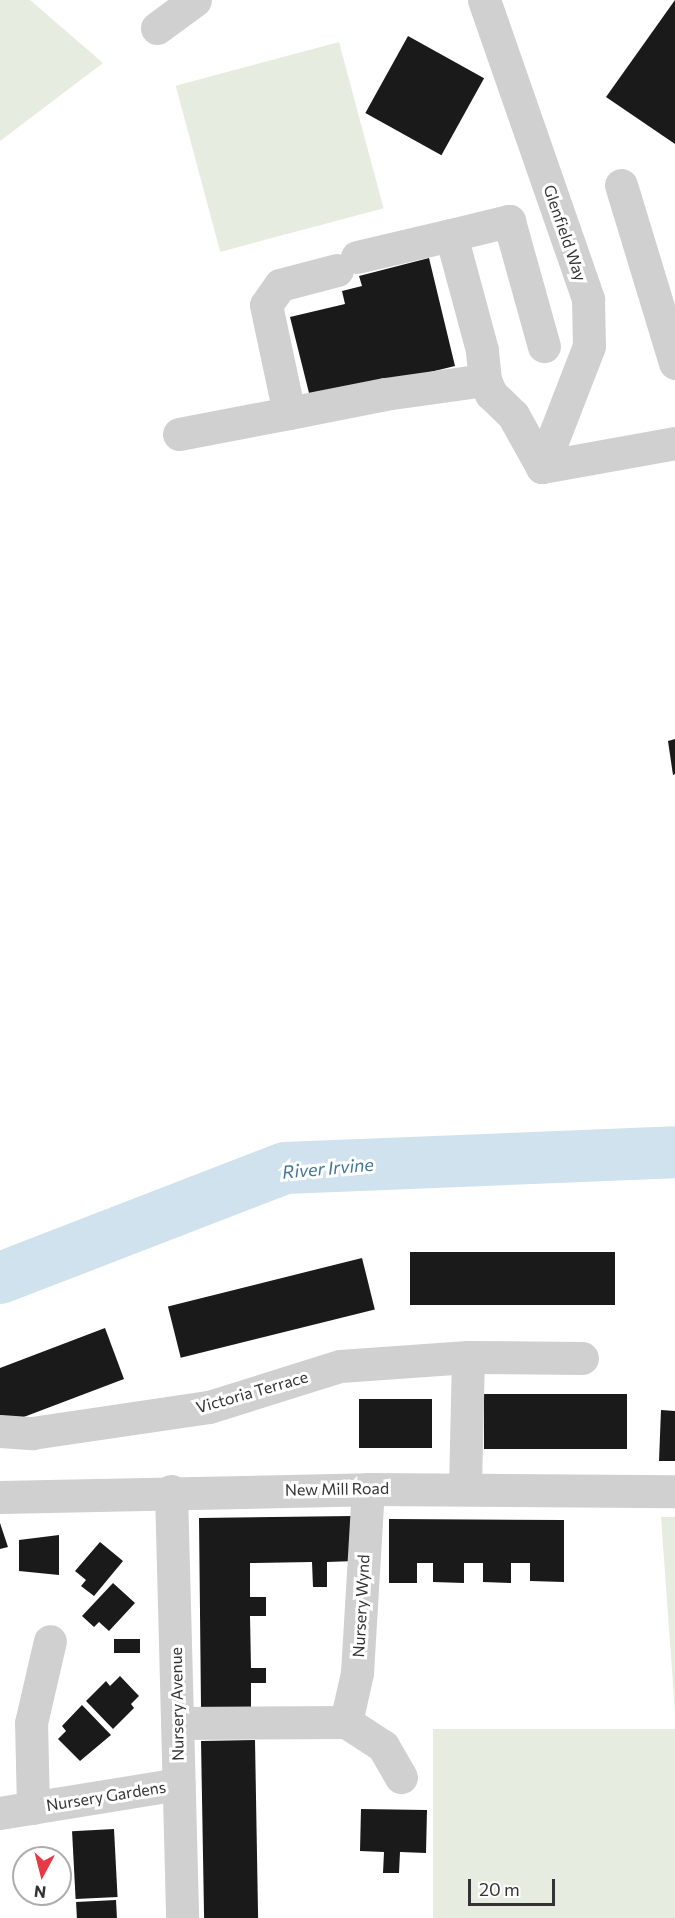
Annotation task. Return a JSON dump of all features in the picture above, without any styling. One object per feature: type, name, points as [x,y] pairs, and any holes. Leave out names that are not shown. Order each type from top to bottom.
[{"type":"street","points":[[157,28],[195,0]]},
{"type":"street","name":"Glenfield Way","points":[[484,0],[590,311],[589,346],[542,467]]},
{"type":"street","points":[[621,185],[675,363]]},
{"type":"street","points":[[289,413],[266,305],[280,285],[451,235],[509,221],[544,346]]},
{"type":"street","points":[[451,235],[482,350],[485,380],[491,394],[513,415],[542,467],[675,443]]},
{"type":"street","points":[[179,435],[385,394],[485,380]]},
{"type":"street","points":[[465,1488],[468,1356]]},
{"type":"street","name":"Victoria Terrace","points":[[0,1431],[32,1433],[209,1407],[340,1366],[468,1356],[582,1358]]},
{"type":"street","name":"New Mill Road","points":[[0,1497],[171,1491],[465,1488],[675,1491]]},
{"type":"street","name":"Nursery Wynd","points":[[346,1722],[357,1673],[368,1489]]},
{"type":"street","name":"Nursery Avenue","points":[[171,1491],[182,1918]]},
{"type":"street","name":"Nursery Gardens","points":[[33,1808],[31,1724],[50,1641]]},
{"type":"street","points":[[177,1723],[346,1722],[383,1746],[401,1777]]},
{"type":"street","name":"Nursery Gardens","points":[[0,1813],[178,1784]]},
{"type":"shaded area","points":[[0,0],[30,0],[103,63],[0,141]]},
{"type":"shaded area","points":[[339,42],[384,208],[220,252],[176,86]]},
{"type":"shaded area","points":[[661,1517],[675,1517],[675,1712]]},
{"type":"shaded area","points":[[433,1729],[675,1729],[675,1918],[433,1918]]},
{"type":"building","points":[[675,0],[675,144],[606,97]]},
{"type":"building","points":[[408,36],[484,78],[441,155],[365,113]]},
{"type":"building","points":[[429,258],[455,366],[311,401],[290,317],[345,304],[342,291],[362,286],[359,276]]},
{"type":"building","points":[[675,739],[675,774],[673,775],[668,741]]},
{"type":"building","points":[[410,1252],[615,1252],[615,1305],[410,1305]]},
{"type":"building","points":[[362,1258],[375,1309],[181,1358],[168,1306]]},
{"type":"building","points":[[105,1328],[124,1379],[0,1426],[0,1368]]},
{"type":"building","points":[[484,1394],[627,1394],[627,1449],[484,1449]]},
{"type":"building","points":[[359,1399],[432,1399],[432,1448],[359,1448]]},
{"type":"building","points":[[661,1410],[675,1411],[675,1461],[659,1461]]},
{"type":"building","points":[[354,1516],[355,1561],[327,1562],[327,1587],[313,1587],[312,1562],[250,1563],[250,1597],[266,1597],[266,1616],[250,1616],[251,1668],[266,1668],[266,1683],[251,1683],[251,1707],[201,1707],[199,1518]]},
{"type":"building","points":[[389,1519],[564,1520],[564,1582],[530,1581],[530,1563],[511,1563],[511,1583],[483,1582],[483,1563],[464,1563],[464,1583],[433,1582],[433,1563],[417,1563],[417,1583],[389,1583]]},
{"type":"building","points":[[0,1523],[8,1547],[0,1549]]},
{"type":"building","points":[[59,1535],[59,1575],[19,1571],[19,1540]]},
{"type":"building","points":[[100,1542],[123,1561],[94,1596],[81,1586],[86,1580],[75,1571]]},
{"type":"building","points":[[113,1583],[135,1603],[109,1631],[99,1622],[94,1627],[82,1616]]},
{"type":"building","points":[[114,1639],[140,1639],[140,1653],[114,1653]]},
{"type":"building","points":[[120,1676],[139,1696],[131,1704],[134,1708],[113,1729],[86,1701],[106,1681],[110,1686]]},
{"type":"building","points":[[82,1705],[111,1735],[80,1761],[58,1739],[66,1731],[62,1726]]},
{"type":"building","points":[[255,1740],[258,1918],[204,1918],[201,1741]]},
{"type":"building","points":[[361,1809],[427,1810],[426,1853],[400,1852],[399,1873],[383,1873],[384,1852],[360,1851]]},
{"type":"building","points":[[114,1829],[118,1897],[76,1899],[72,1831]]},
{"type":"building","points":[[116,1900],[117,1918],[77,1918],[76,1902]]},
{"type":"waterway","name":"River Irvine","points":[[0,1278],[285,1168],[675,1152]]}]
